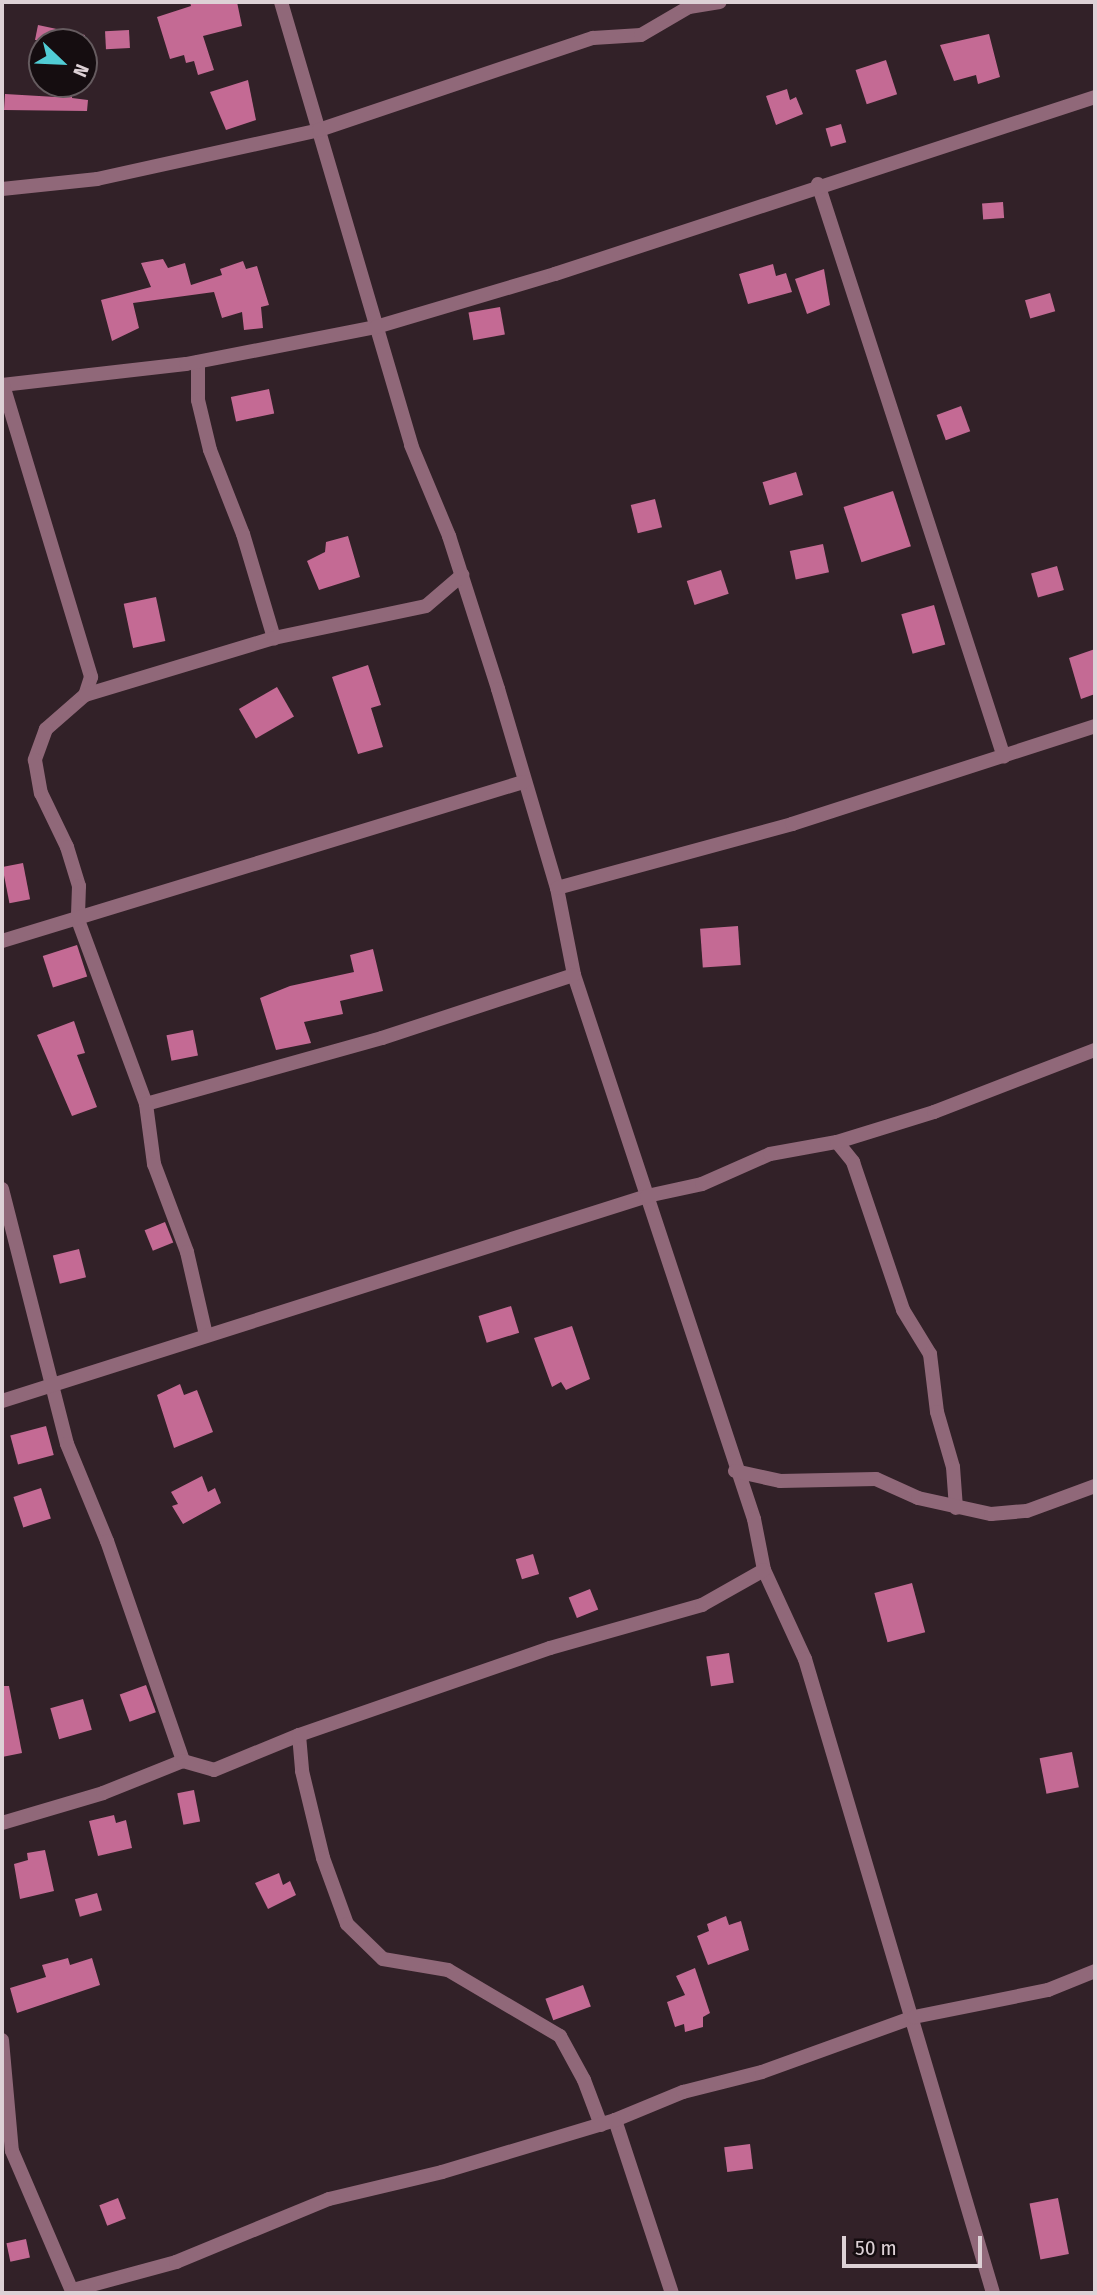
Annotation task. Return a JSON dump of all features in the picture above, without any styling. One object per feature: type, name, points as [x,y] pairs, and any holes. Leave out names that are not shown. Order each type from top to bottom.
[{"type":"street","points":[[281,2],[411,446],[461,575],[557,888],[574,975],[735,1471],[754,1519],[764,1570],[805,1659],[914,2017],[931,2095],[993,2293]]},
{"type":"street","points":[[2,189],[97,179],[319,130],[582,42],[640,35],[689,4],[719,2]]},
{"type":"street","points":[[85,695],[91,677],[86,656],[3,385],[198,362],[376,327],[555,274],[818,184],[1095,97]]},
{"type":"street","points":[[818,184],[1004,757]]},
{"type":"street","points":[[198,362],[198,400],[211,450],[243,534],[274,638]]},
{"type":"street","points":[[205,1335],[187,1252],[154,1164],[146,1104],[78,920],[79,886],[67,847],[41,793],[35,760],[46,729],[85,695],[274,638],[426,606],[461,575]]},
{"type":"street","points":[[557,888],[792,824],[1095,726]]},
{"type":"street","points":[[2,941],[523,782]]},
{"type":"street","points":[[146,1104],[382,1038],[574,975]]},
{"type":"street","points":[[2,1401],[647,1196],[702,1184],[770,1154],[837,1142],[934,1111],[1095,1050]]},
{"type":"street","points":[[837,1142],[853,1162],[903,1310],[930,1354],[937,1412],[953,1467],[956,1508]]},
{"type":"street","points":[[2,1189],[67,1444],[107,1541],[183,1761]]},
{"type":"street","points":[[735,1471],[780,1481],[876,1479],[956,1508],[991,1514],[1027,1511],[1095,1486]]},
{"type":"street","points":[[2,1823],[103,1793],[183,1761],[214,1770],[299,1735],[550,1648],[702,1605],[764,1570]]},
{"type":"street","points":[[299,1735],[302,1771],[323,1858],[346,1924],[383,1959],[448,1970],[560,2036],[608,2122],[672,2293]]},
{"type":"street","points":[[2,2040],[12,2151],[73,2291],[176,2262],[329,2199],[442,2172],[608,2122],[683,2092],[762,2072],[914,2017],[1048,1990],[1095,1971]]},
{"type":"building","points":[[190,2],[237,2],[242,26],[203,36],[214,70],[198,75],[194,61],[186,63],[184,55],[170,59],[157,17],[191,6]]},
{"type":"building","points":[[129,30],[130,48],[106,49],[105,31]]},
{"type":"building","points":[[989,34],[1000,77],[978,84],[976,75],[954,81],[940,45]]},
{"type":"building","points":[[886,60],[897,94],[867,104],[856,70]]},
{"type":"building","points":[[248,80],[256,120],[226,130],[210,92]]},
{"type":"building","points":[[787,89],[790,100],[796,97],[803,114],[776,125],[766,96]]},
{"type":"building","points":[[5,94],[28,95],[28,98],[88,100],[87,111],[4,110]]},
{"type":"building","points":[[841,124],[846,142],[831,147],[826,128]]},
{"type":"building","points":[[1003,202],[1004,218],[983,219],[982,203]]},
{"type":"building","points":[[163,259],[168,268],[185,263],[191,285],[222,275],[220,269],[243,261],[246,269],[257,266],[269,305],[261,307],[263,328],[244,330],[242,312],[222,318],[214,292],[133,303],[139,328],[112,341],[101,300],[151,287],[141,263]]},
{"type":"building","points":[[773,264],[776,276],[786,273],[792,292],[748,304],[739,274]]},
{"type":"building","points":[[824,269],[830,305],[807,314],[795,279]]},
{"type":"building","points":[[1050,293],[1055,311],[1030,318],[1025,300]]},
{"type":"building","points":[[500,307],[505,335],[473,340],[468,313]]},
{"type":"building","points":[[269,389],[274,413],[236,422],[231,397]]},
{"type":"building","points":[[961,406],[970,431],[946,440],[937,415]]},
{"type":"building","points":[[796,472],[803,495],[770,505],[763,482]]},
{"type":"building","points":[[893,491],[911,546],[861,562],[844,507]]},
{"type":"building","points":[[655,499],[662,527],[638,533],[631,505]]},
{"type":"building","points":[[348,536],[360,577],[319,590],[307,561],[325,552],[326,542]]},
{"type":"building","points":[[823,544],[829,572],[796,579],[790,551]]},
{"type":"building","points":[[1057,566],[1064,590],[1038,597],[1031,573]]},
{"type":"building","points":[[721,570],[729,594],[694,605],[687,581]]},
{"type":"building","points":[[156,597],[165,641],[133,648],[124,604]]},
{"type":"building","points":[[934,605],[945,644],[913,654],[901,614]]},
{"type":"building","points":[[1095,649],[1095,694],[1081,699],[1069,658]]},
{"type":"building","points":[[368,665],[381,705],[371,708],[383,747],[358,754],[332,677]]},
{"type":"building","points":[[277,687],[294,716],[256,738],[239,709]]},
{"type":"building","points":[[23,863],[30,899],[9,903],[2,867]]},
{"type":"building","points":[[738,926],[741,965],[703,968],[700,929]]},
{"type":"building","points":[[77,945],[87,976],[53,988],[43,956]]},
{"type":"building","points":[[373,949],[383,991],[340,1001],[343,1014],[304,1022],[311,1043],[276,1050],[260,998],[290,986],[354,972],[350,955]]},
{"type":"building","points":[[74,1021],[85,1053],[77,1055],[97,1107],[72,1116],[37,1035]]},
{"type":"building","points":[[193,1030],[198,1056],[171,1061],[166,1035]]},
{"type":"building","points":[[165,1222],[173,1242],[153,1251],[145,1230]]},
{"type":"building","points":[[79,1249],[86,1277],[60,1284],[53,1256]]},
{"type":"building","points":[[511,1306],[519,1333],[487,1343],[478,1316]]},
{"type":"building","points":[[572,1326],[590,1379],[566,1390],[561,1382],[552,1387],[534,1338]]},
{"type":"building","points":[[180,1384],[184,1395],[197,1390],[213,1432],[174,1448],[157,1395]]},
{"type":"building","points":[[46,1426],[54,1455],[18,1465],[10,1436]]},
{"type":"building","points":[[202,1476],[208,1492],[215,1488],[221,1503],[183,1524],[172,1506],[178,1504],[171,1492]]},
{"type":"building","points":[[41,1488],[51,1518],[23,1527],[13,1497]]},
{"type":"building","points":[[533,1554],[539,1574],[522,1579],[516,1559]]},
{"type":"building","points":[[912,1583],[925,1632],[888,1642],[874,1593]]},
{"type":"building","points":[[590,1589],[598,1609],[577,1618],[569,1598]]},
{"type":"building","points":[[729,1653],[734,1683],[711,1686],[706,1657]]},
{"type":"building","points":[[146,1685],[156,1712],[130,1722],[120,1695]]},
{"type":"building","points":[[2,1686],[9,1686],[22,1753],[2,1757]]},
{"type":"building","points":[[83,1699],[92,1730],[59,1739],[50,1708]]},
{"type":"building","points":[[1072,1752],[1079,1787],[1046,1794],[1040,1758]]},
{"type":"building","points":[[194,1790],[200,1821],[183,1825],[177,1793]]},
{"type":"building","points":[[114,1815],[116,1823],[126,1820],[132,1848],[98,1856],[89,1821]]},
{"type":"building","points":[[45,1850],[54,1891],[20,1899],[14,1864],[28,1860],[27,1853]]},
{"type":"building","points":[[279,1873],[283,1885],[290,1881],[296,1895],[268,1909],[255,1883]]},
{"type":"building","points":[[97,1893],[102,1910],[80,1917],[75,1899]]},
{"type":"building","points":[[726,1916],[729,1925],[741,1921],[749,1950],[708,1965],[697,1936],[709,1931],[707,1924]]},
{"type":"building","points":[[68,1958],[70,1965],[92,1958],[100,1985],[17,2013],[10,1988],[46,1977],[42,1965]]},
{"type":"building","points":[[695,1968],[710,2013],[703,2017],[703,2027],[685,2032],[684,2024],[675,2027],[667,2002],[685,1995],[676,1976]]},
{"type":"building","points":[[583,1985],[591,2007],[553,2020],[545,1999]]},
{"type":"building","points":[[750,2144],[753,2169],[727,2172],[724,2147]]},
{"type":"building","points":[[118,2198],[126,2219],[107,2226],[99,2205]]},
{"type":"building","points":[[1058,2198],[1069,2254],[1040,2259],[1030,2204]]},
{"type":"building","points":[[26,2239],[30,2258],[10,2262],[6,2243]]}]
